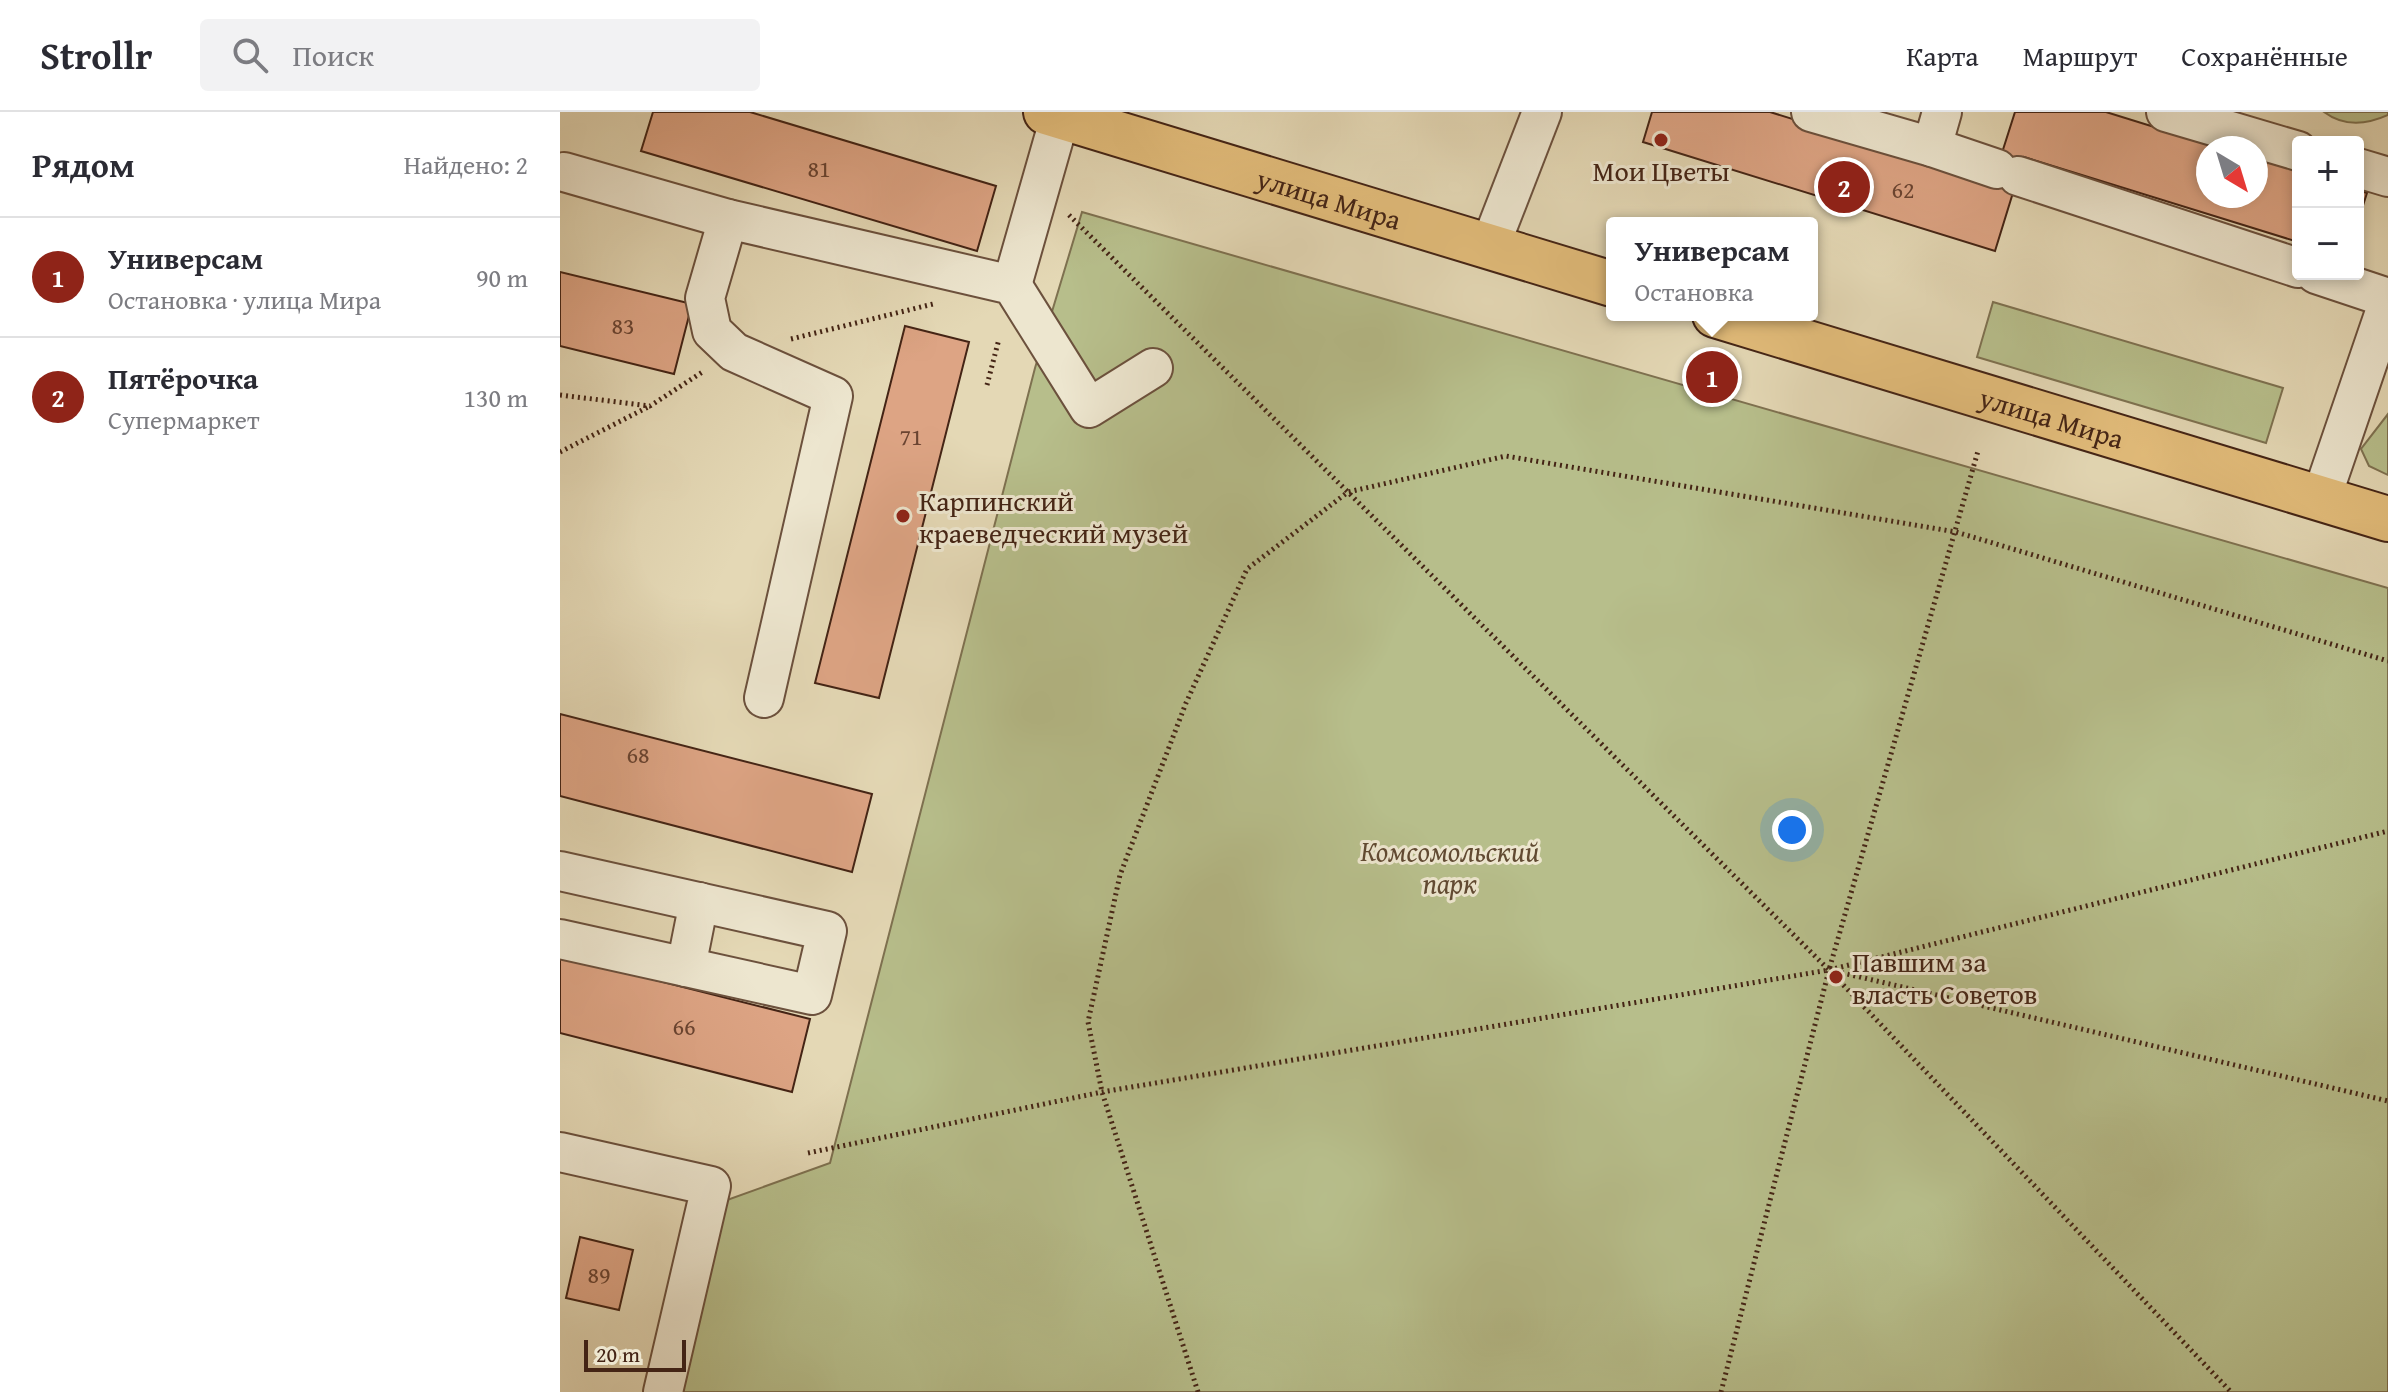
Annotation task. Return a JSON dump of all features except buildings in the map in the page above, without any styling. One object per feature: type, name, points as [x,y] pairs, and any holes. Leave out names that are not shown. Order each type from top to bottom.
[{"type":"main road","name":"улица Мира","points":[[1053,114],[1606,282]]},
{"type":"main road","name":"улица Мира","points":[[1735,321],[2388,519]]},
{"type":"street","points":[[1490,246],[1542,112]]},
{"type":"street","points":[[1811,112],[1937,130],[2008,172],[2292,266]]},
{"type":"street","points":[[2166,112],[2292,149]]},
{"type":"street","points":[[1012,285],[1040,186],[1053,114]]},
{"type":"street","points":[[2364,170],[2388,177]]},
{"type":"street","points":[[564,172],[728,219],[1012,285],[1089,408],[1153,368]]},
{"type":"street","points":[[728,219],[705,298],[712,331],[734,352],[833,396],[764,698]]},
{"type":"street","points":[[2321,499],[2388,300],[2333,280]]},
{"type":"street","points":[[560,871],[827,931],[812,995],[560,939]]},
{"type":"street","points":[[686,967],[699,902]]},
{"type":"street","points":[[560,1152],[711,1186],[663,1392]]},
{"type":"path","points":[[1040,186],[1829,970],[2231,1392]]},
{"type":"path","points":[[987,385],[999,339]]},
{"type":"path","points":[[560,452],[650,406]]},
{"type":"path","points":[[1721,1392],[1829,970],[1978,451]]},
{"type":"path","points":[[1198,1392],[1102,1092],[1088,1022],[1120,875],[1186,703],[1247,569],[1348,492],[1506,456],[1956,532],[2388,661]]},
{"type":"path","points":[[808,1153],[1102,1092],[1829,970],[2388,831]]},
{"type":"path","points":[[1829,970],[2388,1101]]},
{"type":"green space","points":[[2324,112],[2388,112],[2388,115],[2355,123],[2339,120]]},
{"type":"green space","name":"Комсомольский парк","points":[[1082,212],[2388,588],[2388,1392],[678,1392],[727,1200],[830,1163],[1035,368]]},
{"type":"green space","points":[[1993,302],[2283,388],[2266,443],[1977,357]]},
{"type":"green space","points":[[2388,414],[2388,475],[2369,466],[2361,449]]},
{"type":"place","name":"Мои Цветы","points":[[1661,140]]},
{"type":"place","name":"Пятёрочка","points":[[1844,187]]},
{"type":"place","name":"Универсам","points":[[1712,377]]},
{"type":"place","name":"Карпинский краеведческий музей","points":[[903,516]]},
{"type":"place","name":"Павшим за власть Советов","points":[[1836,977]]}]
